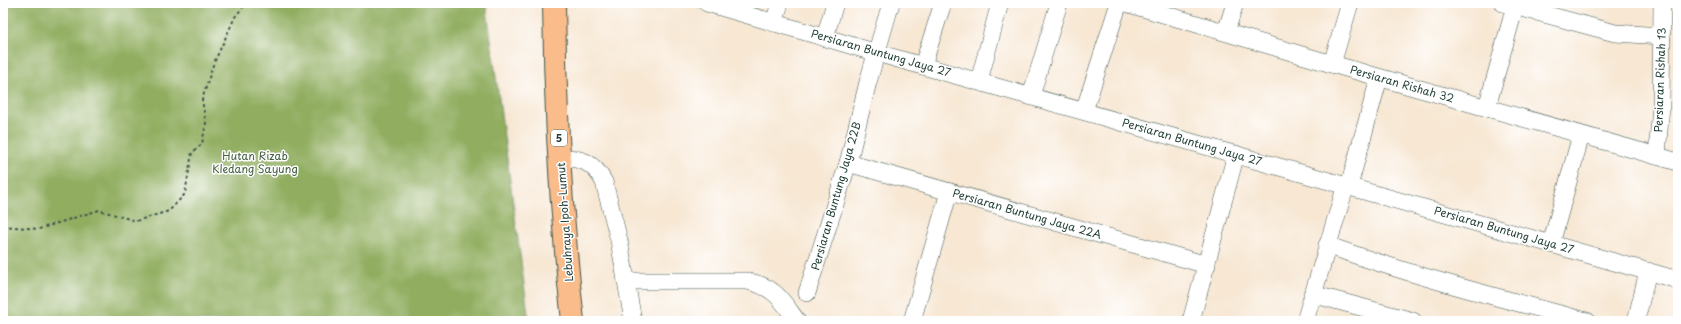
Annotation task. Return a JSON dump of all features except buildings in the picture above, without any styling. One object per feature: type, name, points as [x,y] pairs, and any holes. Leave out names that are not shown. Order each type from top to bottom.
[{"type":"highway","name":"Lebuhraya Ipoh-Lumut","points":[[554,3],[564,234],[573,321]]},
{"type":"street","name":"Persiaran Buntung Jaya 27","points":[[707,3],[877,53],[1678,280]]},
{"type":"street","points":[[774,23],[780,3]]},
{"type":"street","points":[[825,37],[835,3]]},
{"type":"street","name":"Persiaran Buntung Jaya 22B","points":[[807,293],[848,163],[868,82],[891,3]]},
{"type":"street","points":[[923,65],[943,3]]},
{"type":"street","points":[[979,81],[1000,3]]},
{"type":"street","points":[[1031,96],[1059,3]]},
{"type":"street","points":[[1084,111],[1119,3]]},
{"type":"street","name":"Persiaran Rishah 32","points":[[1126,3],[1379,78],[1487,107],[1678,162]]},
{"type":"street","points":[[1226,32],[1235,3]]},
{"type":"street","points":[[1332,64],[1350,3]]},
{"type":"street","name":"Persiaran Rishah 13","points":[[1657,156],[1661,104],[1662,3]]},
{"type":"street","points":[[1487,107],[1511,4],[1615,33],[1662,36]]},
{"type":"street","points":[[1305,321],[1327,245],[1348,186],[1379,78]]},
{"type":"street","points":[[1551,244],[1581,135]]},
{"type":"street","points":[[1191,321],[1236,154]]},
{"type":"street","points":[[560,158],[580,159],[586,162],[597,170],[604,182],[619,240],[633,321]]},
{"type":"street","name":"Persiaran Buntung Jaya 22A","points":[[848,163],[1207,265]]},
{"type":"street","points":[[912,321],[949,192]]},
{"type":"street","points":[[1327,245],[1368,260],[1424,277],[1587,321]]},
{"type":"street","points":[[1636,321],[1648,271]]},
{"type":"street","points":[[626,281],[747,281],[759,283],[769,288],[780,297],[797,321]]},
{"type":"street","points":[[1312,294],[1413,321]]},
{"type":"path","points":[[3,226],[39,229],[99,210],[136,221],[169,211],[186,194],[192,153],[202,144],[206,123],[202,100],[216,58],[235,17],[246,3]]},
{"type":"green space","name":"Hutan Rizab Kledang Sayung","points":[[3,3],[486,3],[529,321],[3,321]]}]
